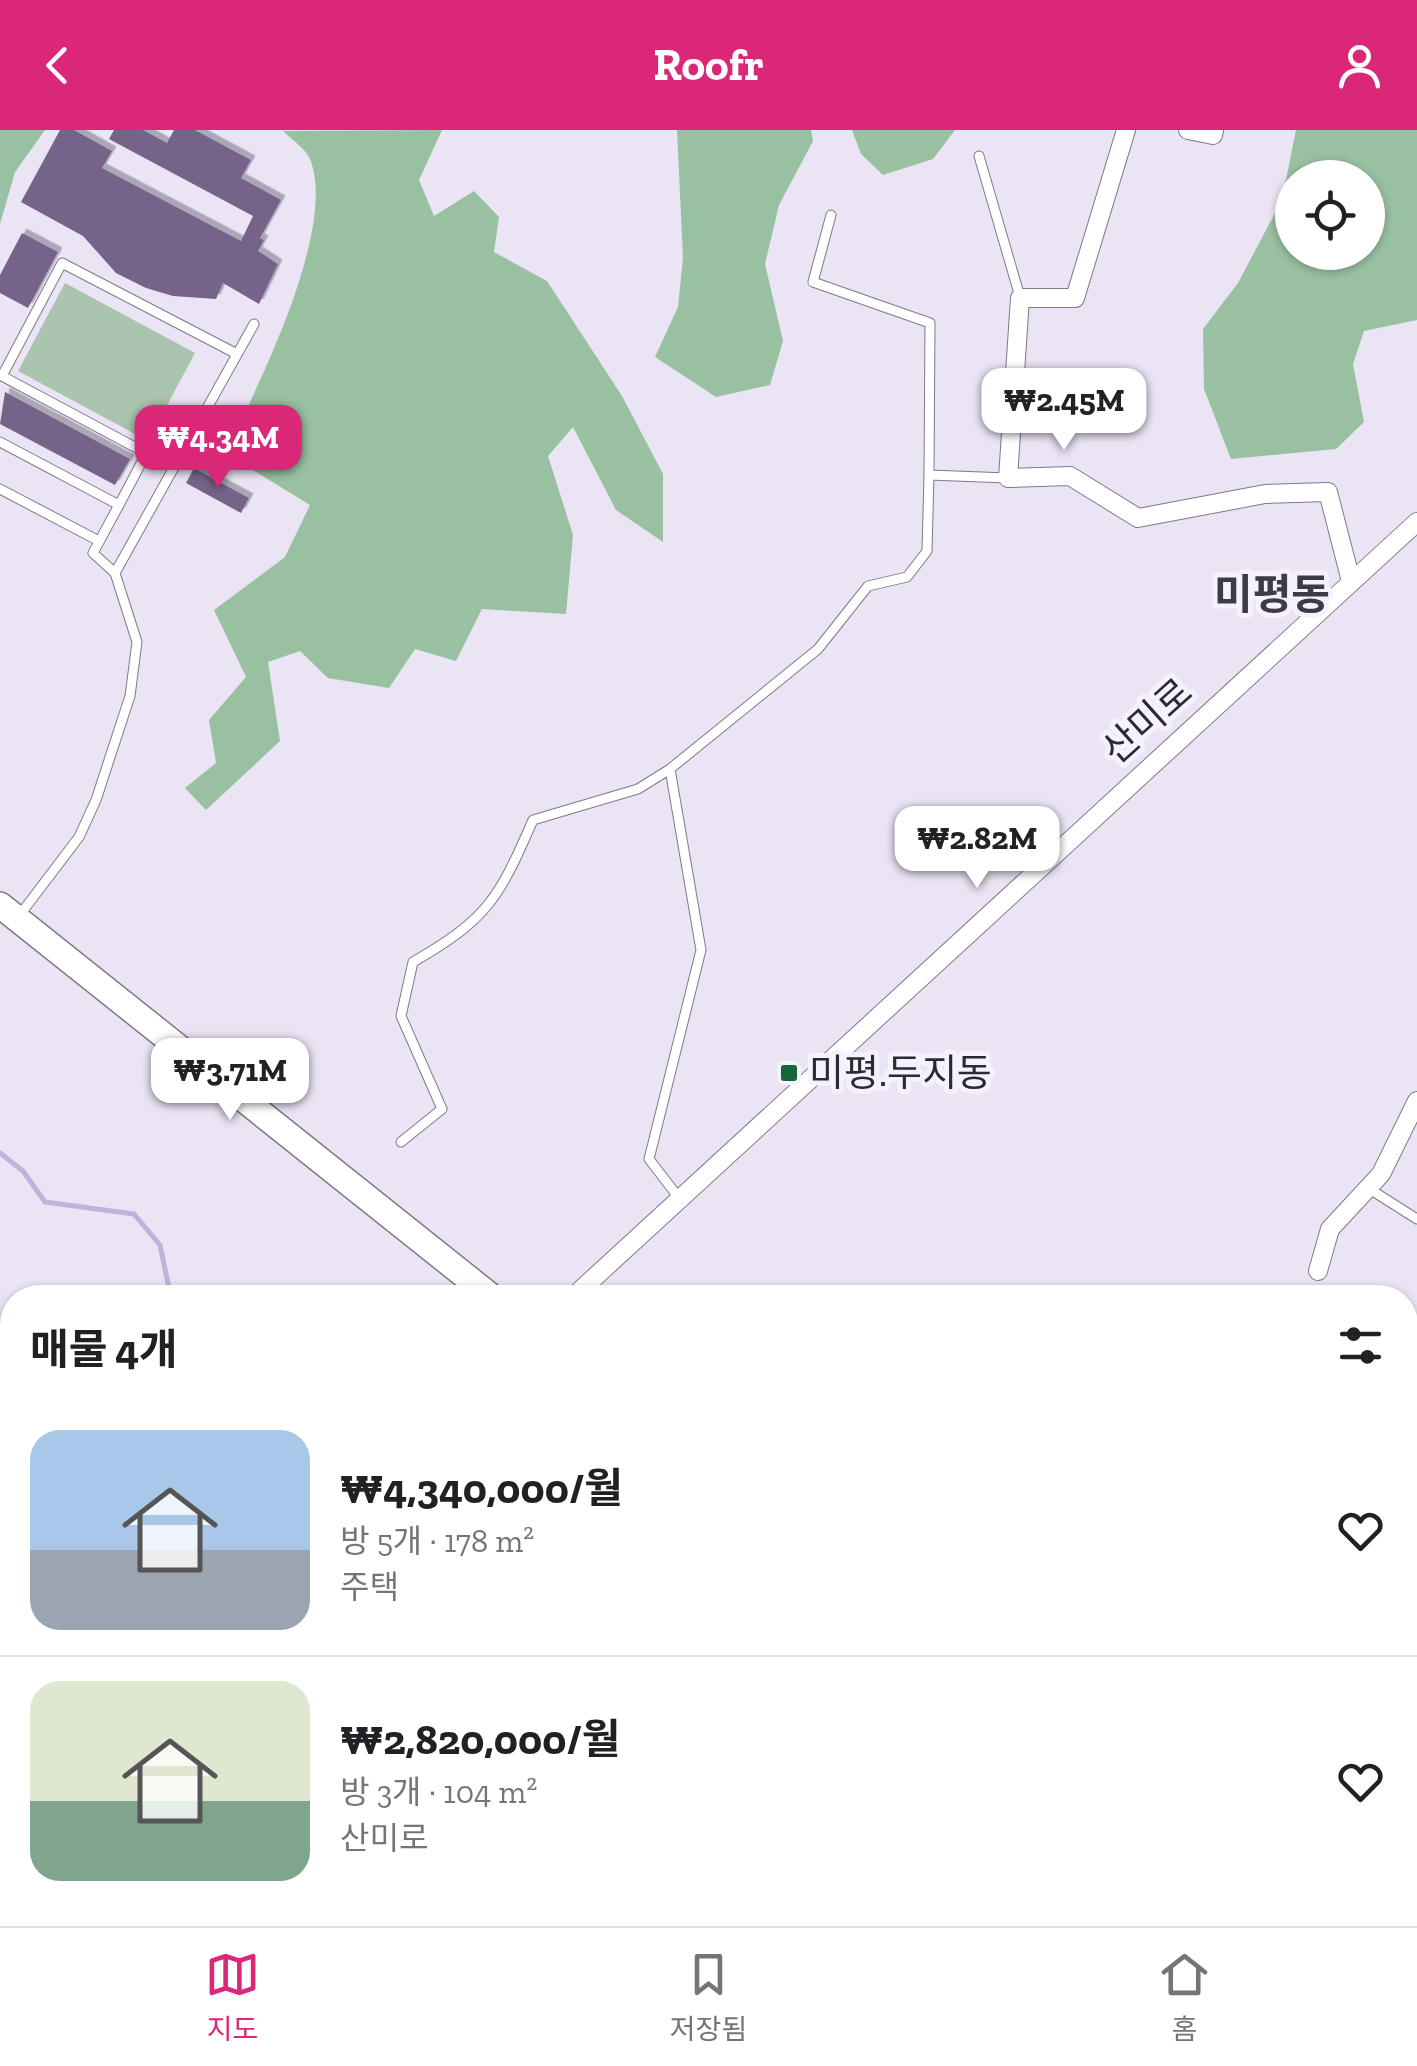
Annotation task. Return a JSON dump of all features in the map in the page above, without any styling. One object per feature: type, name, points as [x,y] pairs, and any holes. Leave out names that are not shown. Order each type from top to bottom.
[{"type":"street","points":[[1126,130],[1075,298],[1020,298],[1008,478],[1070,476],[1138,518],[1265,494],[1328,492],[1351,581]]},
{"type":"street","points":[[1188,130],[1212,136],[1214,130]]},
{"type":"street","name":"산미로","points":[[586,1285],[1417,522]]},
{"type":"street","points":[[9,912],[478,1285]]},
{"type":"street","points":[[1318,1271],[1330,1230],[1381,1174],[1417,1101]]},
{"type":"lane","points":[[979,156],[1020,298]]},
{"type":"lane","points":[[401,1142],[442,1109],[401,1016],[412,962],[465,932],[503,890],[533,820],[638,790],[670,769],[818,650],[868,586],[907,578],[927,552],[930,323],[813,282],[831,215]]},
{"type":"lane","points":[[174,468],[1,376],[62,262],[237,354]]},
{"type":"lane","points":[[116,573],[254,324]]},
{"type":"lane","points":[[0,443],[119,505]]},
{"type":"lane","points":[[9,912],[78,837],[96,800],[130,696],[136,642],[116,573],[93,553],[146,454]]},
{"type":"lane","points":[[930,475],[1008,478]]},
{"type":"lane","points":[[0,488],[99,541]]},
{"type":"lane","points":[[670,769],[701,950],[650,1159],[680,1198]]},
{"type":"lane","points":[[1368,1188],[1417,1219]]},
{"type":"green space","points":[[0,130],[45,130],[15,172],[0,224]]},
{"type":"green space","points":[[442,130],[419,180],[434,216],[474,191],[499,217],[494,252],[547,281],[622,396],[663,474],[663,542],[616,510],[573,427],[548,456],[573,535],[566,614],[482,609],[456,661],[415,649],[389,688],[328,678],[300,651],[268,662],[280,741],[206,810],[185,788],[216,763],[209,720],[246,677],[214,610],[285,557],[310,505],[225,453],[290,308],[313,225],[316,189],[310,159],[283,131]]},
{"type":"green space","points":[[677,130],[811,130],[813,141],[779,205],[765,264],[783,341],[770,385],[716,397],[655,357],[678,307],[683,258]]},
{"type":"green space","points":[[852,130],[955,130],[933,159],[883,175],[861,154]]},
{"type":"green space","points":[[1296,130],[1417,130],[1417,320],[1364,331],[1353,364],[1364,422],[1336,449],[1231,459],[1204,389],[1203,329],[1238,283],[1275,213],[1275,270],[1385,270],[1385,160],[1290,160]]},
{"type":"green space","points":[[65,283],[195,353],[148,441],[18,371]]},
{"type":"building","points":[[60,130],[74,130],[112,151],[102,168],[241,241],[253,216],[109,139],[114,130],[143,130],[167,143],[174,130],[195,130],[251,160],[241,178],[281,200],[260,238],[264,240],[258,251],[278,264],[259,304],[223,283],[216,299],[173,296],[146,288],[116,273],[83,236],[21,202]]},
{"type":"building","points":[[22,233],[58,252],[28,308],[0,293],[0,275]]},
{"type":"building","points":[[5,392],[130,459],[115,485],[0,424]]},
{"type":"building","points":[[194,468],[249,498],[241,513],[186,483]]},
{"type":"waterway","points":[[0,1153],[23,1171],[45,1202],[134,1214],[160,1245],[168,1285]]},
{"type":"place","name":"미평.두지동","points":[[789,1073]]},
{"type":"district","name":"미평동","points":[[1272,594]]}]
